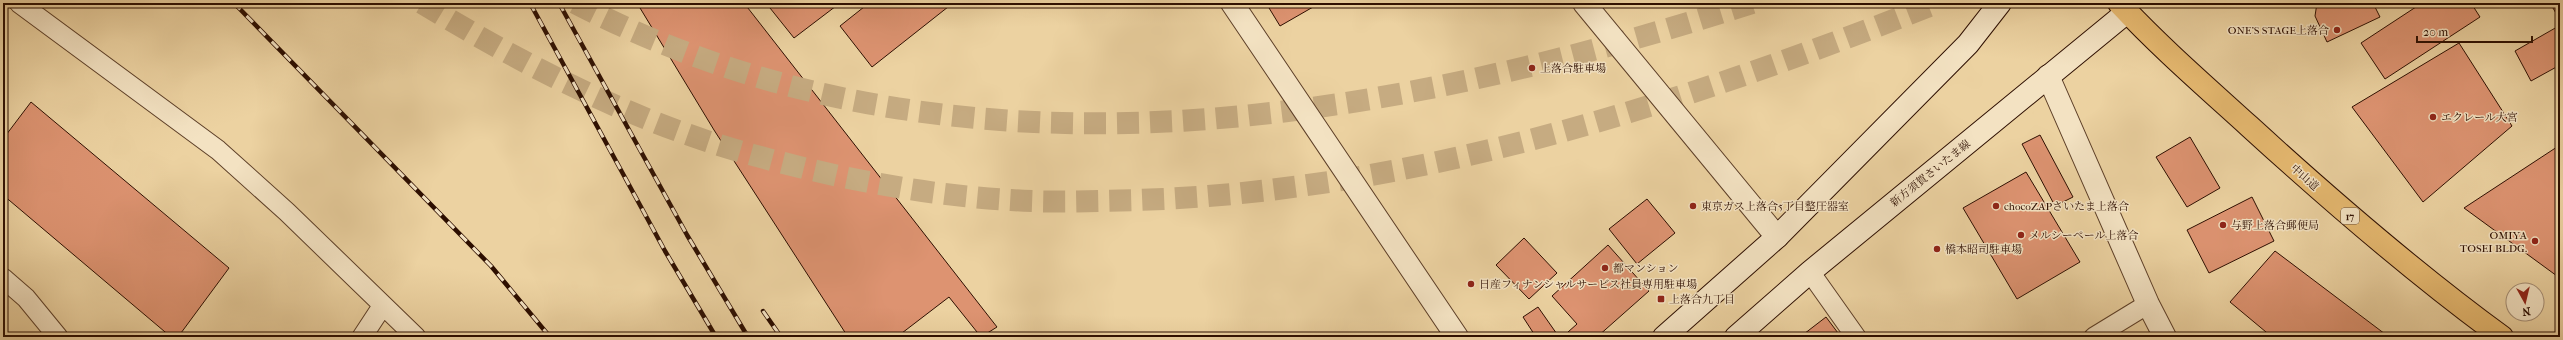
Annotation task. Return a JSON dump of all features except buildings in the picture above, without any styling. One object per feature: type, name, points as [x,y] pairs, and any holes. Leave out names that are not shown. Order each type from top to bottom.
[{"type":"highway","name":"中山道","points":[[2123,7],[2312,184],[2438,290],[2502,337]]},
{"type":"street","points":[[1232,3],[1457,337]]},
{"type":"street","points":[[1584,3],[1777,237]]},
{"type":"street","points":[[1664,337],[1777,237],[1968,44],[2000,3]]},
{"type":"street","name":"新方須賀さいたま線","points":[[1736,337],[1810,272],[2048,76],[2123,7]]},
{"type":"street","points":[[2048,76],[2148,304],[2165,337]]},
{"type":"lane","points":[[19,3],[218,150],[287,212],[416,337]]},
{"type":"lane","points":[[1810,272],[1856,337]]},
{"type":"lane","points":[[3,278],[26,298],[58,337]]},
{"type":"lane","points":[[2094,337],[2148,304]]},
{"type":"lane","points":[[362,337],[383,305]]},
{"type":"tunnel","points":[[422,3],[501,49],[582,91],[666,127],[709,142],[817,171],[913,190],[978,198],[1059,202],[1138,200],[1241,193],[1343,180],[1445,160],[1545,136],[1645,107],[1743,75],[1841,40],[1937,3]]},
{"type":"tunnel","points":[[575,3],[717,64],[862,102],[1010,121],[1160,122],[1310,108],[1459,82],[1607,46],[1752,3]]},
{"type":"railway","points":[[234,3],[491,266],[550,337]]},
{"type":"railway","points":[[530,3],[665,251],[716,337]]},
{"type":"railway","points":[[559,3],[687,235],[748,337]]},
{"type":"railway","points":[[763,311],[781,337]]},
{"type":"place","name":"ONE'S STAGE上落合","points":[[2337,30]]},
{"type":"place","name":"上落合駐車場","points":[[1532,68]]},
{"type":"place","name":"エクレール大宮","points":[[2433,117]]},
{"type":"place","name":"東京ガス上落合5丁目整圧器室","points":[[1693,206]]},
{"type":"place","name":"chocoZAPさいたま上落合","points":[[1996,206]]},
{"type":"place","name":"与野上落合郵便局","points":[[2223,225]]},
{"type":"place","name":"メルシーペール上落合","points":[[2021,235]]},
{"type":"place","name":"OMIYA TOSEI BLDG.","points":[[2535,241]]},
{"type":"place","name":"橋本昭司駐車場","points":[[1937,249]]},
{"type":"place","name":"都マンション","points":[[1605,268]]},
{"type":"place","name":"日産フィナンシャルサービス社員専用駐車場","points":[[1471,284]]},
{"type":"place","name":"上落合九丁目","points":[[1661,299]]}]
